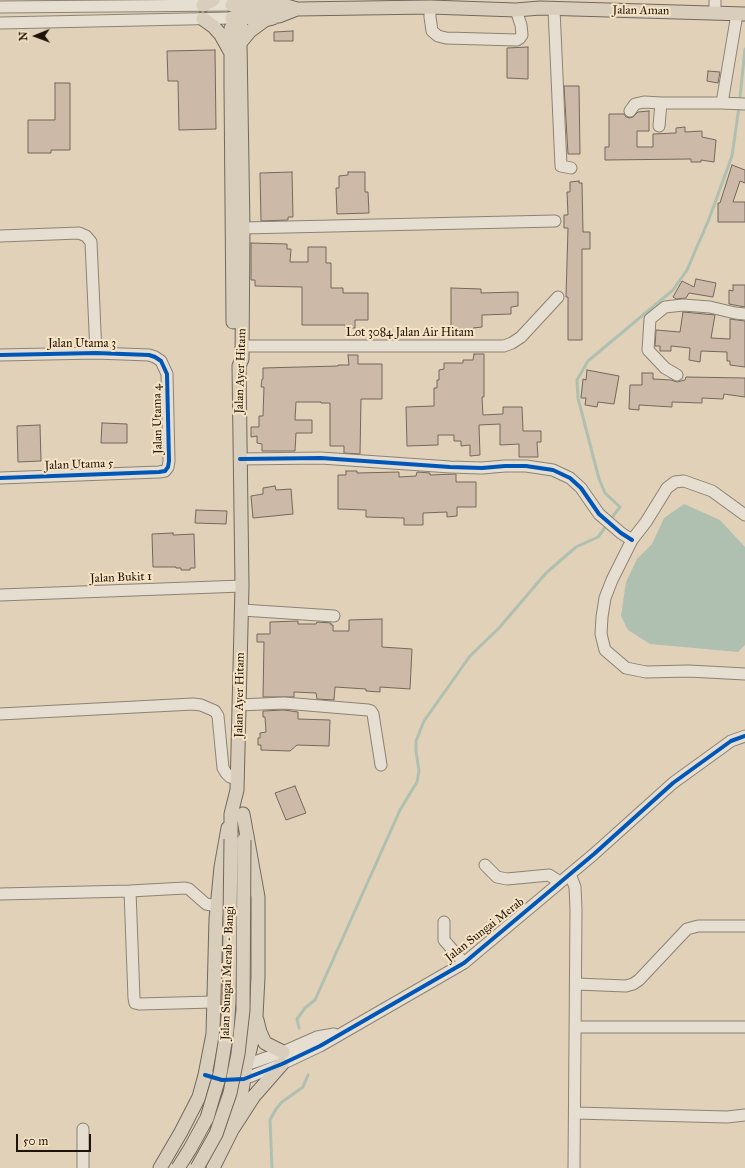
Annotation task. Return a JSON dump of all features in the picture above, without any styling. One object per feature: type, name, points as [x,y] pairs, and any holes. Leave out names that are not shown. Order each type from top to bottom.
[{"type":"main road","points":[[240,43],[250,31],[279,10],[260,0]]},
{"type":"main road","points":[[237,2],[231,53],[234,358],[239,366]]},
{"type":"main road","name":"Jalan Aman","points":[[237,2],[279,10]]},
{"type":"main road","name":"Jalan Aman","points":[[236,18],[279,10],[430,7],[741,14]]},
{"type":"main road","name":"Jalan Ayer Hitam","points":[[236,18],[240,43],[243,228],[242,359],[239,366],[242,610],[237,784],[238,839]]},
{"type":"main road","points":[[203,19],[214,27],[221,35],[231,53]]},
{"type":"main road","points":[[160,1168],[199,1097],[205,1075],[213,1034],[217,906],[225,837],[237,814]]},
{"type":"main road","points":[[232,1130],[240,1103],[253,1037],[256,1016],[258,977],[258,897],[237,814]]},
{"type":"main road","name":"Jalan Sungai Merab - Bangi","points":[[178,1168],[207,1118],[221,1067],[227,1030],[238,839]]},
{"type":"main road","name":"Jalan Sungai Merab - Bangi","points":[[197,1168],[216,1134],[230,1093],[238,1054],[242,1010],[238,839]]},
{"type":"main road","points":[[213,1168],[232,1130],[254,1096],[282,1058],[266,1043],[260,1032],[256,1016]]},
{"type":"main road","points":[[213,1034],[224,1042],[236,1043],[253,1037]]},
{"type":"main road","points":[[199,1097],[212,1090],[225,1089],[234,1093],[240,1103]]},
{"type":"street","points":[[715,0],[715,13]]},
{"type":"street","points":[[0,7],[237,2]]},
{"type":"street","points":[[430,7],[432,31],[438,36],[446,38],[517,40],[522,35],[521,25],[516,10]]},
{"type":"street","points":[[554,9],[561,166],[571,168]]},
{"type":"street","points":[[727,103],[741,14]]},
{"type":"street","points":[[0,23],[236,18]]},
{"type":"street","points":[[630,111],[635,104],[644,102],[745,104]]},
{"type":"street","points":[[659,126],[661,102]]},
{"type":"street","points":[[243,228],[555,221]]},
{"type":"street","points":[[0,236],[79,233],[86,236],[91,242],[96,353]]},
{"type":"street","name":"Lot 3084 Jalan Air Hitam","points":[[242,346],[504,346],[522,337],[558,298]]},
{"type":"street","points":[[677,375],[665,368],[648,350],[650,318],[665,307],[683,305],[710,307],[745,314]]},
{"type":"street","name":"Jalan Utama 3","points":[[0,355],[96,353],[149,355],[161,361]]},
{"type":"street","name":"Jalan Utama 4","points":[[159,472],[165,471],[168,467],[169,461],[167,374],[161,361]]},
{"type":"street","points":[[240,459],[309,458],[450,467],[482,468],[526,466],[553,470],[570,478],[581,488],[599,514],[621,534],[632,540]]},
{"type":"street","name":"Jalan Utama 5","points":[[0,478],[159,472]]},
{"type":"street","points":[[745,515],[712,491],[684,481],[674,482],[667,488],[646,522],[632,540],[612,580],[605,598],[601,634],[605,650],[626,668],[646,672],[689,671],[745,674]]},
{"type":"street","name":"Jalan Bukit 1","points":[[0,596],[242,586]]},
{"type":"street","points":[[242,610],[334,616]]},
{"type":"street","points":[[239,706],[284,703],[371,711],[373,714],[381,765]]},
{"type":"street","points":[[0,714],[193,704],[201,705],[215,711],[218,716],[223,768],[237,784]]},
{"type":"street","name":"Jalan Sungai Merab","points":[[205,1075],[245,1072],[320,1046],[464,963],[594,854],[673,783],[731,741],[745,736]]},
{"type":"street","points":[[485,865],[497,877],[507,879],[549,875],[560,882]]},
{"type":"street","points":[[570,874],[574,887],[576,908],[574,1168]]},
{"type":"street","points":[[0,894],[189,889],[203,902],[217,906]]},
{"type":"street","points":[[130,891],[134,998],[136,1003],[213,1002]]},
{"type":"street","points":[[444,922],[444,940],[464,963]]},
{"type":"street","points":[[576,984],[626,986],[633,984],[687,929],[698,926],[745,926]]},
{"type":"street","points":[[576,1027],[745,1027]]},
{"type":"street","points":[[575,1113],[727,1117],[745,1115]]},
{"type":"street","points":[[83,1129],[83,1168]]},
{"type":"shaded area","points":[[684,504],[720,520],[745,547],[745,645],[738,652],[650,644],[628,630],[621,616],[626,582],[637,559],[652,544],[664,518]]},
{"type":"building","points":[[293,31],[293,41],[274,41],[274,32]]},
{"type":"building","points":[[528,47],[528,79],[507,78],[507,48]]},
{"type":"building","points":[[215,50],[216,129],[179,130],[178,81],[168,81],[167,51]]},
{"type":"building","points":[[708,71],[720,72],[718,83],[707,81]]},
{"type":"building","points":[[55,83],[70,83],[70,150],[51,150],[51,153],[28,153],[28,120],[55,120]]},
{"type":"building","points":[[564,86],[579,86],[580,154],[568,154]]},
{"type":"building","points":[[649,111],[649,131],[637,131],[637,147],[653,147],[653,134],[676,133],[676,128],[685,127],[685,132],[702,131],[702,137],[716,140],[714,162],[701,160],[701,162],[691,162],[691,159],[605,160],[605,147],[609,147],[609,114],[624,114],[626,117],[630,118],[638,112]]},
{"type":"building","points":[[732,165],[745,170],[745,183],[740,181],[733,202],[745,202],[745,222],[718,222],[718,203],[720,203]]},
{"type":"building","points":[[292,172],[293,217],[288,217],[288,220],[261,221],[260,173]]},
{"type":"building","points":[[348,172],[365,172],[365,192],[368,192],[369,213],[337,214],[336,188],[339,188],[339,176],[348,175]]},
{"type":"building","points":[[579,181],[579,183],[582,183],[583,232],[590,232],[590,249],[582,249],[582,340],[568,340],[568,297],[566,297],[568,228],[564,228],[564,215],[568,215],[567,192],[570,192],[570,182]]},
{"type":"building","points":[[251,243],[287,244],[287,249],[291,249],[290,262],[308,262],[308,247],[326,247],[326,263],[331,263],[331,288],[343,288],[343,293],[368,293],[368,320],[355,320],[355,328],[345,328],[345,325],[302,325],[302,287],[255,286],[255,280],[251,280]]},
{"type":"building","points":[[696,279],[716,283],[713,297],[689,293],[686,298],[676,299],[673,297],[682,281],[694,287]]},
{"type":"building","points":[[733,285],[745,285],[745,307],[729,304],[729,290],[733,291]]},
{"type":"building","points":[[451,288],[481,289],[481,293],[518,292],[518,306],[511,307],[511,314],[482,315],[482,327],[473,329],[451,329]]},
{"type":"building","points":[[683,312],[715,315],[711,338],[730,339],[730,319],[745,321],[745,367],[730,365],[730,361],[727,361],[727,352],[701,351],[700,362],[689,360],[690,348],[671,346],[671,351],[660,351],[660,346],[655,346],[656,330],[680,332]]},
{"type":"building","points":[[474,354],[484,354],[484,397],[482,397],[483,415],[503,414],[503,407],[522,407],[523,431],[541,431],[541,442],[537,442],[538,457],[519,457],[519,444],[500,445],[500,424],[479,425],[480,455],[470,456],[470,445],[461,446],[461,441],[454,441],[454,435],[438,435],[438,445],[407,446],[406,407],[434,406],[434,388],[437,388],[439,370],[444,369],[444,363],[463,363],[463,360],[473,360]]},
{"type":"building","points":[[348,355],[358,355],[358,364],[382,364],[382,399],[361,399],[360,454],[344,453],[344,446],[330,446],[330,403],[321,402],[296,402],[295,420],[312,420],[312,433],[296,433],[295,451],[262,451],[262,444],[257,443],[257,436],[251,437],[251,427],[259,427],[259,416],[263,416],[264,387],[261,387],[263,368],[349,365]]},
{"type":"building","points":[[587,370],[619,376],[614,404],[598,402],[597,407],[585,405],[586,398],[581,398],[583,379],[586,380]]},
{"type":"building","points":[[642,373],[653,373],[653,379],[671,380],[677,382],[685,380],[686,377],[745,378],[745,397],[724,394],[723,399],[702,398],[702,403],[672,402],[672,407],[639,405],[639,410],[629,409],[630,385],[642,385]]},
{"type":"building","points":[[102,423],[127,424],[127,443],[101,443]]},
{"type":"building","points":[[40,425],[41,461],[18,462],[17,426]]},
{"type":"building","points":[[346,471],[357,471],[357,473],[399,472],[399,477],[416,476],[417,472],[430,473],[430,475],[456,474],[456,482],[476,482],[476,507],[457,507],[457,516],[447,517],[447,512],[423,513],[423,525],[404,525],[404,518],[366,517],[366,510],[338,509],[338,475],[346,475]]},
{"type":"building","points":[[275,486],[276,490],[291,489],[293,514],[253,518],[251,496],[263,494],[263,488]]},
{"type":"building","points":[[196,510],[227,511],[226,524],[195,523]]},
{"type":"building","points":[[173,533],[173,535],[194,534],[195,568],[190,568],[190,570],[181,570],[181,568],[176,567],[153,567],[152,534]]},
{"type":"building","points":[[382,619],[382,647],[412,649],[410,689],[380,687],[380,692],[366,691],[366,689],[335,687],[334,700],[317,699],[316,693],[294,692],[294,697],[263,697],[264,642],[257,642],[257,634],[270,634],[270,622],[298,621],[298,624],[316,624],[317,622],[331,623],[331,625],[333,625],[333,631],[349,631],[349,620]]},
{"type":"building","points":[[284,710],[298,712],[298,719],[330,720],[329,746],[297,745],[290,751],[261,750],[261,745],[258,745],[258,738],[260,738],[260,733],[266,732],[263,711]]},
{"type":"building","points":[[295,786],[306,813],[286,820],[275,793]]},
{"type":"waterway","points":[[610,520],[620,507],[605,493],[599,479],[578,398],[577,380],[588,361],[673,290],[687,270],[709,219],[732,156],[745,49]]},
{"type":"waterway","points":[[299,1028],[297,1019],[305,1008],[315,1000],[400,810],[417,782],[419,771],[416,741],[424,721],[470,656],[499,628],[546,573],[576,547],[598,537],[607,525]]},
{"type":"waterway","points":[[272,1168],[270,1120],[282,1102],[303,1087],[308,1075]]},
{"type":"cycle path","points":[[0,355],[96,353],[149,355],[155,357],[161,361],[167,374],[169,461],[168,467],[165,471],[159,472],[0,478]]},
{"type":"cycle path","points":[[240,459],[321,458],[450,467],[482,468],[526,466],[553,470],[570,478],[581,488],[599,514],[621,533],[632,540]]},
{"type":"cycle path","points":[[205,1075],[222,1080],[244,1079],[282,1064],[320,1046],[464,963],[594,854],[673,783],[731,741],[745,736]]}]
